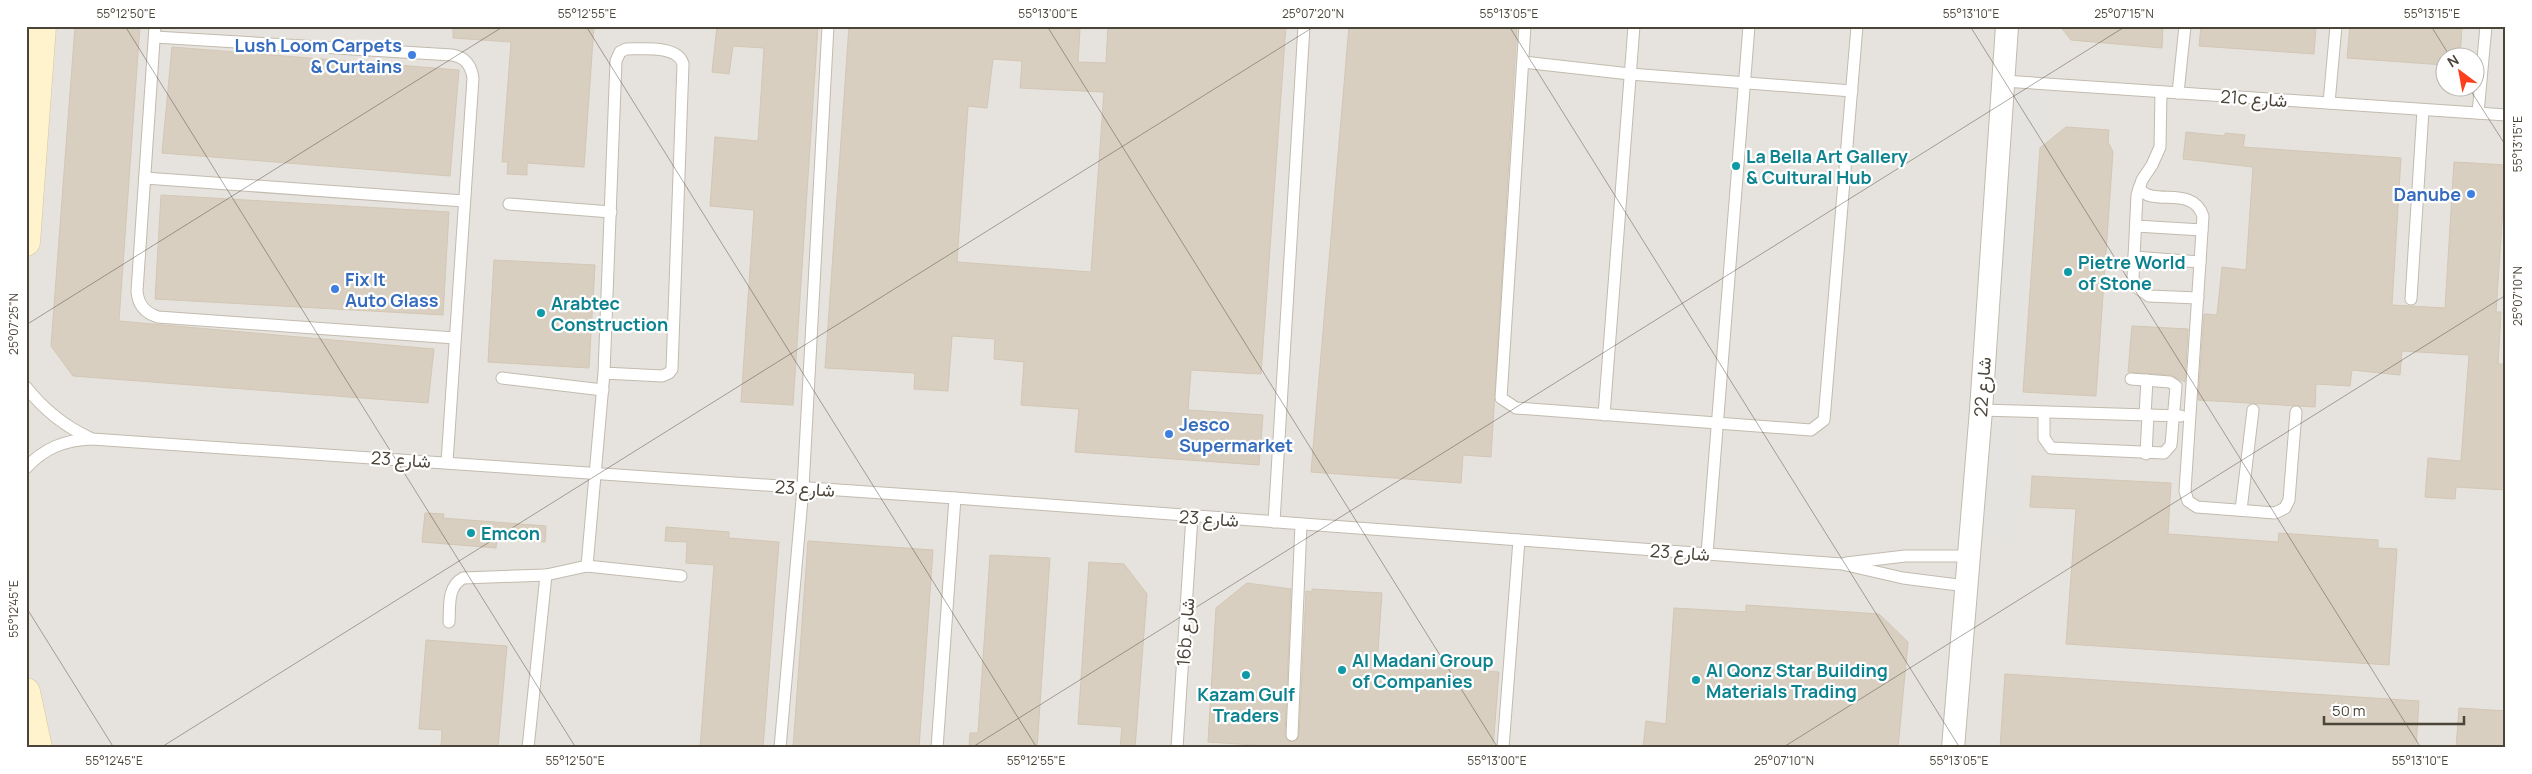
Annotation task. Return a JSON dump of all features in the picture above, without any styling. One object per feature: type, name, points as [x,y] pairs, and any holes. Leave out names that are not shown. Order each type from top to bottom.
[{"type":"main road","points":[[26,242],[42,26]]},
{"type":"main road","points":[[26,692],[38,748]]},
{"type":"street","name":"شارع 22","points":[[1953,748],[1981,410],[2006,26]]},
{"type":"lane","points":[[780,748],[803,488],[828,26]]},
{"type":"lane","points":[[1274,522],[1304,26]]},
{"type":"lane","points":[[1525,26],[1501,398],[1516,408],[1811,430],[1824,420],[1857,26]]},
{"type":"lane","points":[[1604,415],[1634,26]]},
{"type":"lane","points":[[1707,554],[1749,26]]},
{"type":"lane","points":[[2178,93],[2185,26]]},
{"type":"lane","points":[[2329,103],[2336,26]]},
{"type":"lane","points":[[2478,113],[2486,26]]},
{"type":"lane","points":[[447,462],[456,338],[472,78],[470,66],[463,58],[452,54],[155,31],[137,291],[140,304],[150,314],[158,317],[456,338]]},
{"type":"lane","points":[[587,566],[604,373],[617,56],[626,49],[672,51],[680,56],[683,64],[672,369],[669,373],[662,376],[604,373]]},
{"type":"lane","points":[[1523,62],[1630,74],[1745,81],[1852,91]]},
{"type":"lane","name":"21c شارع","points":[[2003,81],[2506,115]]},
{"type":"lane","points":[[2161,92],[2160,146],[2139,188],[2133,278],[2139,291],[2149,296],[2198,298]]},
{"type":"lane","points":[[2411,299],[2423,110]]},
{"type":"lane","points":[[145,178],[464,201]]},
{"type":"lane","points":[[2139,188],[2147,195],[2181,198],[2191,202],[2202,213],[2185,491],[2188,501],[2197,507],[2280,512],[2288,504],[2296,412]]},
{"type":"lane","points":[[509,204],[611,212]]},
{"type":"lane","points":[[2136,226],[2202,230]]},
{"type":"lane","points":[[2134,257],[2200,262]]},
{"type":"lane","points":[[502,378],[603,390]]},
{"type":"lane","points":[[2044,412],[2044,438],[2051,448],[2164,454],[2170,448],[2176,388],[2174,384],[2132,379]]},
{"type":"lane","points":[[2146,380],[2146,454]]},
{"type":"lane","name":"شارع 23","points":[[26,387],[48,412],[61,422],[92,439]]},
{"type":"lane","points":[[1981,410],[2190,416]]},
{"type":"lane","points":[[2241,510],[2253,410]]},
{"type":"lane","name":"شارع 23","points":[[26,468],[44,452],[55,446],[67,441],[92,439],[955,498],[1842,564],[1904,578],[1966,586]]},
{"type":"lane","points":[[937,748],[955,498]]},
{"type":"lane","name":"16b شارع","points":[[1177,748],[1192,516]]},
{"type":"lane","points":[[1292,735],[1301,524]]},
{"type":"lane","points":[[1503,748],[1519,540]]},
{"type":"lane","name":"شارع 23","points":[[1842,564],[1905,556],[1969,556]]},
{"type":"lane","points":[[449,622],[451,592],[457,582],[463,578],[546,575],[587,566],[681,576]]},
{"type":"lane","points":[[528,748],[546,575]]},
{"type":"shaded area","points":[[26,26],[2506,26],[2506,748],[26,748]]},
{"type":"shaded area","points":[[2014,90],[2051,93],[2017,543],[1980,541]]},
{"type":"building","points":[[75,26],[140,26],[119,321],[434,349],[428,403],[73,376],[51,346]]},
{"type":"building","points":[[453,26],[594,26],[584,167],[527,163],[527,175],[507,174],[508,162],[502,162],[511,42],[453,38]]},
{"type":"building","points":[[717,26],[818,26],[793,405],[741,402],[754,210],[710,206],[715,137],[758,141],[764,48],[733,46],[729,74],[712,72]]},
{"type":"building","points":[[849,26],[1015,26],[1080,29],[1078,62],[1106,63],[1108,26],[1286,26],[1261,374],[1191,370],[1188,410],[1263,415],[1259,465],[1075,452],[1079,409],[1021,405],[1024,362],[994,359],[995,339],[952,336],[948,391],[914,389],[915,373],[825,368]],"holes":[[[993,59],[1022,61],[1020,88],[1104,92],[1091,272],[957,262],[968,106],[987,108]]]},
{"type":"building","points":[[1349,26],[1517,26],[1491,457],[1463,455],[1461,483],[1311,472]]},
{"type":"building","points":[[2060,26],[2163,26],[2162,48],[2071,40]]},
{"type":"building","points":[[2201,26],[2316,26],[2314,54],[2199,46]]},
{"type":"building","points":[[2350,26],[2462,26],[2461,48],[2434,48],[2434,64],[2347,58]]},
{"type":"building","points":[[172,47],[459,70],[450,176],[162,153]]},
{"type":"building","name":"Pietre World of Stone","points":[[2066,127],[2109,130],[2108,142],[2113,152],[2096,396],[2023,392],[2040,148]]},
{"type":"building","points":[[2186,132],[2225,136],[2225,133],[2245,135],[2243,147],[2401,158],[2392,305],[2445,308],[2454,162],[2506,165],[2496,312],[2501,312],[2498,364],[2506,364],[2506,490],[2456,487],[2455,499],[2425,497],[2428,458],[2461,461],[2469,355],[2402,351],[2400,375],[2352,370],[2350,386],[2316,384],[2315,407],[2198,400],[2204,314],[2217,315],[2222,267],[2246,270],[2253,167],[2183,159]]},
{"type":"building","points":[[161,195],[449,212],[443,315],[155,299]]},
{"type":"building","name":"Arabtec Construction","points":[[494,260],[595,265],[589,368],[488,362]]},
{"type":"building","points":[[2132,326],[2188,329],[2185,382],[2171,375],[2128,372]]},
{"type":"building","points":[[2032,476],[2171,483],[2168,534],[2278,542],[2279,533],[2378,540],[2378,548],[2397,549],[2389,665],[2066,644],[2076,509],[2030,507]]},
{"type":"building","points":[[425,513],[444,514],[443,518],[546,526],[545,542],[497,539],[496,548],[422,542]]},
{"type":"building","points":[[666,527],[729,532],[729,538],[779,542],[763,748],[700,748],[714,565],[686,563],[687,542],[665,541]]},
{"type":"building","points":[[808,541],[933,550],[919,748],[793,748]]},
{"type":"building","points":[[990,555],[1050,558],[1037,748],[969,748],[970,733],[978,733]]},
{"type":"building","points":[[1089,562],[1124,564],[1147,594],[1135,748],[1120,748],[1122,727],[1078,724]]},
{"type":"building","points":[[1247,583],[1291,589],[1285,735],[1288,741],[1295,742],[1299,736],[1306,591],[1312,592],[1312,589],[1382,593],[1377,664],[1499,672],[1493,748],[1299,748],[1208,742],[1216,608]]},
{"type":"building","points":[[1746,605],[1879,614],[1908,642],[1898,748],[1643,748],[1646,721],[1666,724],[1674,608],[1746,612]]},
{"type":"building","points":[[426,640],[507,646],[498,748],[441,748],[442,730],[419,729]]},
{"type":"building","points":[[2005,674],[2419,701],[2416,748],[2000,748]]},
{"type":"building","points":[[2459,708],[2506,711],[2506,748],[2456,748]]},
{"type":"place","name":"Lush Loom Carpets & Curtains","points":[[412,55]]},
{"type":"place","name":"La Bella Art Gallery & Cultural Hub","points":[[1736,166]]},
{"type":"place","name":"Danube","points":[[2471,194]]},
{"type":"place","name":"Pietre World of Stone","points":[[2068,272]]},
{"type":"place","name":"Fix It Auto Glass","points":[[335,289]]},
{"type":"place","name":"Arabtec Construction","points":[[541,313]]},
{"type":"place","name":"Jesco Supermarket","points":[[1169,434]]},
{"type":"place","name":"Emcon","points":[[471,533]]},
{"type":"place","name":"Al Madani Group of Companies","points":[[1342,670]]},
{"type":"place","name":"Kazam Gulf Traders","points":[[1246,675]]},
{"type":"place","name":"Al Qonz Star Building Materials Trading","points":[[1696,680]]}]
